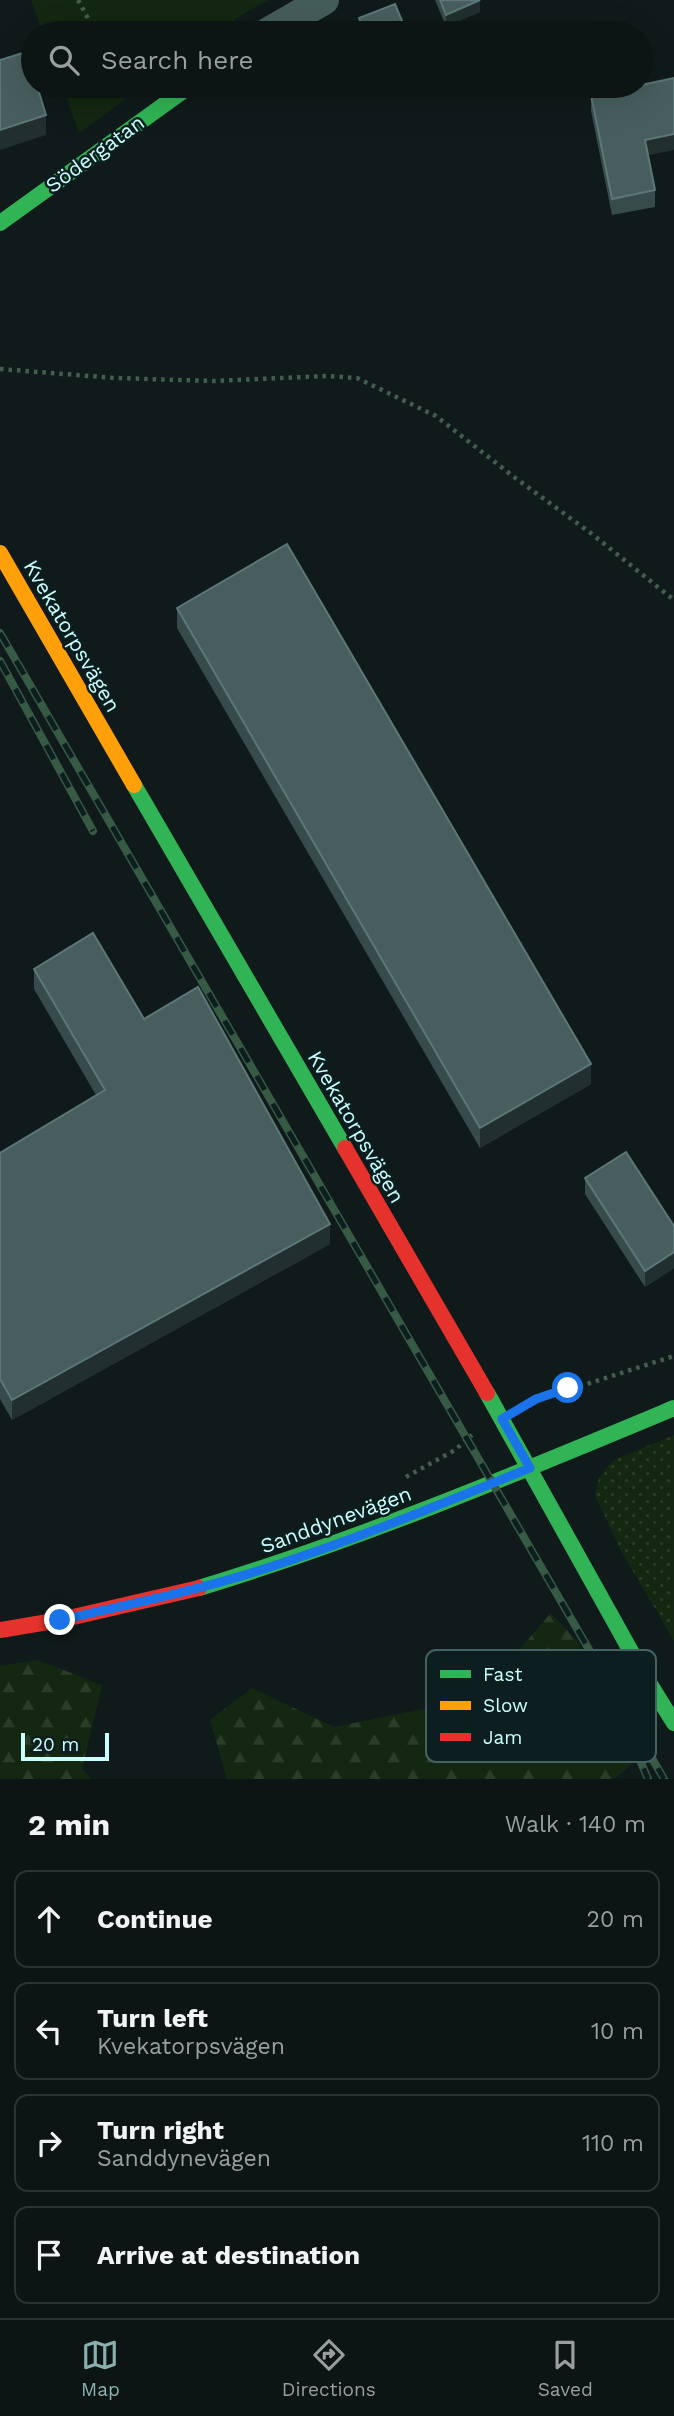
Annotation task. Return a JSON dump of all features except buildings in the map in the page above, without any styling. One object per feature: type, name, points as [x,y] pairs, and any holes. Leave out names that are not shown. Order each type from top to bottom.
[{"type":"street","points":[[288,21],[324,0]]},
{"type":"street","name":"Södergatan","points":[[0,223],[173,98]]},
{"type":"street","name":"Kvekatorpsvägen","points":[[0,553],[502,1419],[631,1650]]},
{"type":"street","name":"Sanddynevägen","points":[[0,1630],[60,1620],[190,1591],[276,1565],[374,1530],[674,1408]]},
{"type":"street","name":"Kvekatorpsvägen","points":[[656,1693],[674,1723]]},
{"type":"path","points":[[78,0],[89,21]]},
{"type":"path","points":[[0,369],[115,378],[215,381],[327,376],[357,378],[436,416],[674,600]]},
{"type":"path","points":[[405,1478],[436,1462],[455,1450],[467,1438],[536,1399],[674,1356]]},
{"type":"green space","points":[[31,0],[269,0],[233,21],[39,21]]},
{"type":"green space","points":[[66,98],[127,98],[79,133]]},
{"type":"green space","points":[[674,1435],[674,1641],[621,1551],[595,1495],[599,1477],[614,1460]]},
{"type":"green space","points":[[551,1613],[577,1641],[581,1650],[519,1650]]},
{"type":"green space","points":[[38,1660],[102,1685],[82,1769],[91,1779],[0,1779],[0,1666]]},
{"type":"green space","points":[[252,1688],[334,1727],[426,1708],[426,1762],[632,1764],[614,1779],[227,1779],[210,1720]]},
{"type":"railway","points":[[0,633],[589,1650]]},
{"type":"railway","points":[[0,661],[93,831]]},
{"type":"railway","points":[[641,1762],[648,1779]]},
{"type":"railway","points":[[654,1762],[664,1779]]},
{"type":"traffic: fast","points":[[0,223],[173,98]]},
{"type":"traffic: fast","points":[[134,785],[345,1148]]},
{"type":"traffic: fast","points":[[487,1393],[630,1650]]},
{"type":"traffic: fast","points":[[199,1588],[379,1527],[674,1408]]},
{"type":"traffic: fast","points":[[656,1694],[674,1723]]},
{"type":"traffic: slow","points":[[0,553],[134,785]]},
{"type":"traffic: jam","points":[[345,1148],[487,1393]]},
{"type":"traffic: jam","points":[[0,1630],[60,1620],[199,1588]]},
{"type":"route","points":[[60,1620],[190,1591],[276,1565],[374,1530],[530,1468],[502,1419],[536,1399],[568,1388]]}]
